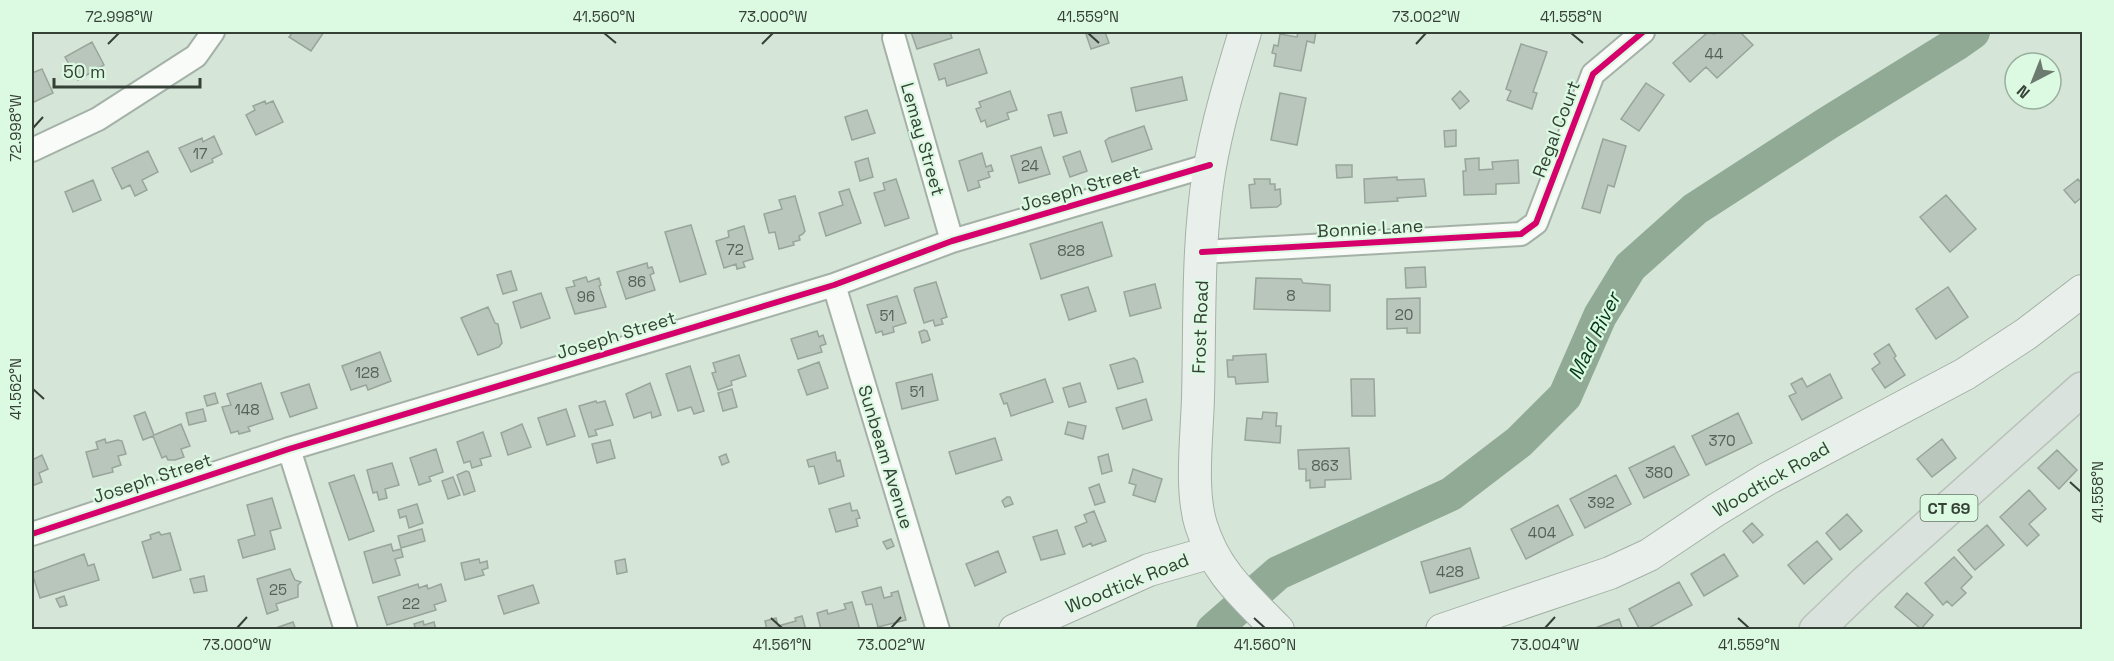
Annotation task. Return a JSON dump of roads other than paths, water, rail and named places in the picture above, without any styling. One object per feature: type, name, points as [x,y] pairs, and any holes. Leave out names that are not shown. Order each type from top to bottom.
[{"type":"main road","name":"Frost Road","points":[[1212,552],[1201,523],[1197,496],[1204,207],[1222,110],[1245,32]]},
{"type":"main road","name":"Woodtick Road","points":[[1442,630],[1610,573],[1644,558],[1767,479],[1965,375],[2026,334],[2082,291]]},
{"type":"main road","name":"CT 69","points":[[1816,630],[1844,601],[2082,388]]},
{"type":"main road","name":"Woodtick Road","points":[[1015,630],[1149,570],[1212,552],[1232,583],[1271,623]]},
{"type":"street","points":[[32,150],[98,120],[196,56],[213,32]]},
{"type":"street","name":"Regal Court","points":[[1536,223],[1593,74],[1643,32]]},
{"type":"street","name":"Lemay Street","points":[[894,38],[952,241]]},
{"type":"street","name":"Joseph Street","points":[[32,534],[289,449],[834,285],[952,241],[1210,165]]},
{"type":"street","name":"Bonnie Lane","points":[[1202,252],[1521,234],[1536,223]]},
{"type":"street","name":"Sunbeam Avenue","points":[[834,285],[938,630]]},
{"type":"street","points":[[289,449],[346,630]]},
{"type":"waterway","name":"Mad River","points":[[1213,630],[1278,573],[1451,494],[1519,442],[1565,396],[1600,316],[1630,267],[1695,209],[1973,32]]}]
